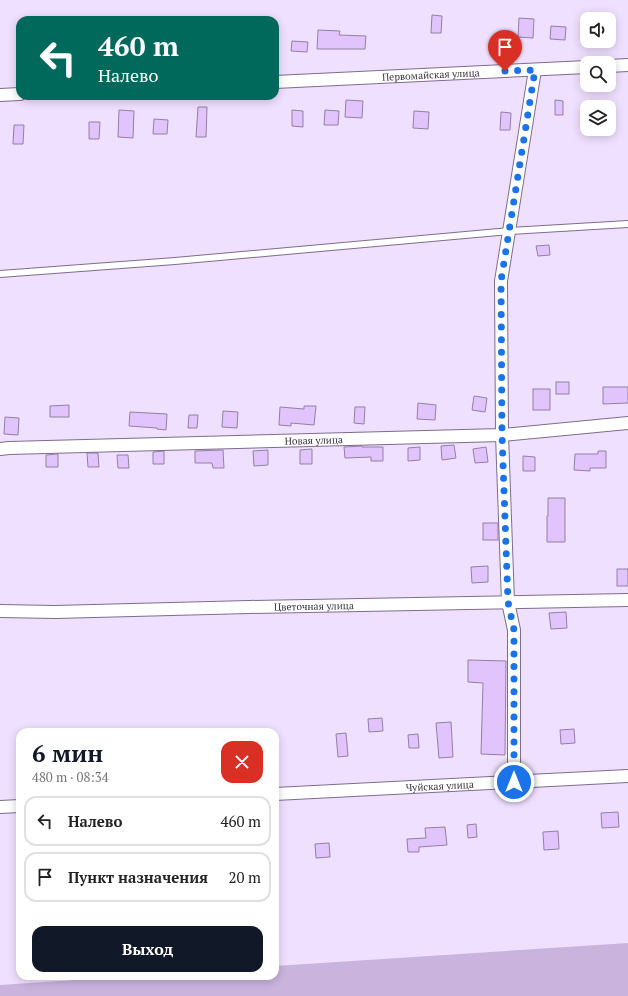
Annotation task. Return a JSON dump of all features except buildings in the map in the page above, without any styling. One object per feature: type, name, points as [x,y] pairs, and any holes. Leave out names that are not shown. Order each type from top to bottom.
[{"type":"street","points":[[616,66],[628,66]]},
{"type":"street","name":"Первомайская улица","points":[[279,82],[580,67]]},
{"type":"street","points":[[514,782],[514,630],[508,602],[502,435],[501,281],[535,70]]},
{"type":"street","points":[[0,95],[16,94]]},
{"type":"street","name":"Новая улица","points":[[0,449],[502,435],[628,423]]},
{"type":"street","name":"Цветочная улица","points":[[0,611],[55,612],[628,600]]},
{"type":"street","name":"Чуйская улица","points":[[279,794],[628,776]]},
{"type":"street","points":[[0,808],[16,806]]},
{"type":"lane","points":[[0,274],[510,230],[628,224]]},
{"type":"shaded area","points":[[628,943],[628,996],[0,996],[0,985],[73,980],[279,980],[279,966]]},
{"type":"route","points":[[505,71],[535,70],[501,281],[502,435],[508,602],[514,630],[514,782]]}]
